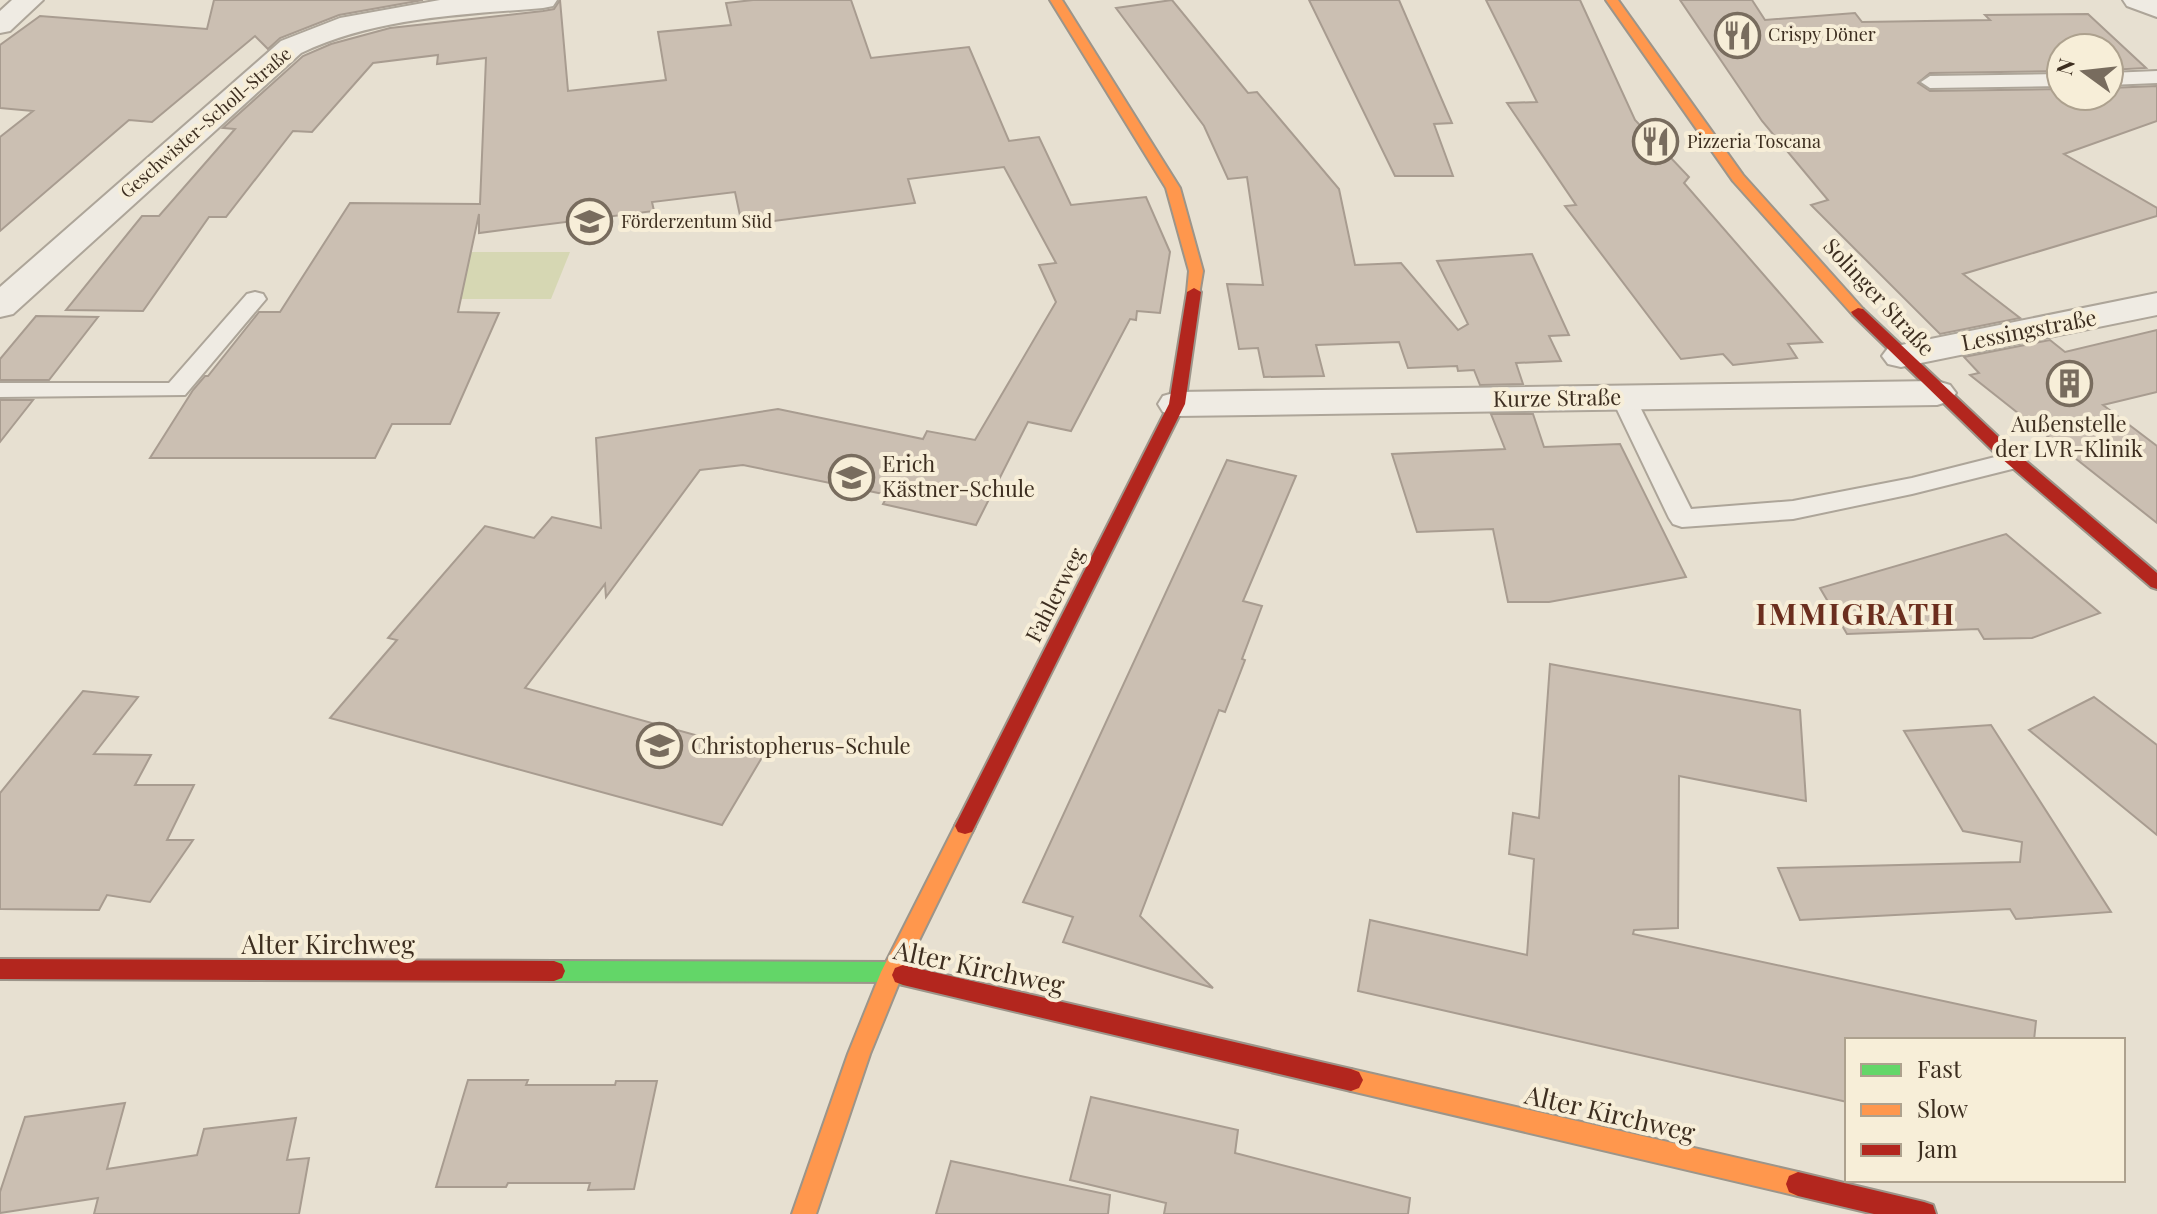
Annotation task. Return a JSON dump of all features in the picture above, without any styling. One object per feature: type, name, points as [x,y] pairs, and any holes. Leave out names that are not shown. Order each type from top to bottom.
[{"type":"street","points":[[0,25],[29,0]]},
{"type":"street","name":"Geschwister-Scholl-Straße","points":[[0,306],[291,47],[315,34],[363,20],[543,0]]},
{"type":"street","name":"Fahlerweg","points":[[804,1214],[859,1054],[892,972],[1177,404],[1190,332],[1196,271],[1173,188],[1056,0]]},
{"type":"street","name":"Solinger Straße","points":[[1612,0],[1691,115],[1759,202],[1901,356],[2011,461],[2157,583]]},
{"type":"street","name":"Lessingstraße","points":[[1901,356],[2157,304]]},
{"type":"street","name":"Kurze Straße","points":[[1177,404],[1937,393]]},
{"type":"street","name":"Alter Kirchweg","points":[[0,969],[892,972],[1924,1214]]},
{"type":"lane","points":[[2125,78],[2157,77]]},
{"type":"lane","points":[[1930,82],[2045,80]]},
{"type":"lane","points":[[0,390],[176,390],[255,299]]},
{"type":"lane","points":[[1623,397],[1682,518],[1793,510],[1912,486],[2011,461]]},
{"type":"green space","points":[[432,252],[570,252],[551,299],[408,299]]},
{"type":"building","points":[[214,0],[423,0],[339,15],[280,38],[268,49],[255,36],[152,122],[129,120],[0,231],[0,137],[33,111],[0,108],[0,45],[40,16],[207,29]]},
{"type":"building","points":[[560,0],[568,91],[666,80],[658,32],[731,25],[726,3],[753,0],[851,0],[871,58],[969,47],[1009,141],[1039,137],[1071,205],[1146,197],[1170,252],[1160,313],[1137,311],[1136,320],[1130,319],[1071,431],[1028,422],[976,525],[883,504],[888,495],[743,465],[700,470],[606,597],[605,584],[525,688],[764,754],[722,825],[330,718],[397,640],[388,638],[485,526],[534,538],[552,517],[601,528],[596,438],[778,409],[923,439],[927,431],[975,440],[1056,302],[1039,265],[1056,263],[1004,167],[908,179],[915,203],[742,225],[735,192],[652,202],[654,211],[479,233],[479,214],[458,312],[499,313],[450,424],[392,424],[375,458],[150,458],[193,390],[208,376],[259,312],[280,312],[350,203],[480,204],[486,58],[437,64],[438,55],[373,63],[312,132],[293,131],[226,217],[209,217],[143,311],[66,310],[142,216],[159,216],[235,129],[223,128],[303,56],[331,44],[390,28],[543,11],[554,9]]},
{"type":"building","points":[[1172,0],[1248,93],[1257,92],[1339,189],[1355,265],[1401,263],[1458,330],[1468,324],[1437,261],[1532,254],[1569,335],[1549,336],[1561,361],[1516,363],[1523,384],[1480,385],[1474,370],[1458,371],[1457,366],[1408,368],[1399,342],[1316,345],[1324,376],[1264,377],[1258,348],[1239,349],[1227,284],[1263,285],[1247,177],[1228,179],[1204,126],[1116,8]]},
{"type":"building","points":[[1309,0],[1399,0],[1452,123],[1434,124],[1453,176],[1395,176]]},
{"type":"building","points":[[1486,0],[1580,0],[1635,120],[1689,177],[1684,183],[1822,342],[1788,344],[1797,358],[1733,365],[1723,354],[1681,359],[1565,206],[1576,205],[1507,103],[1537,102]]},
{"type":"building","points":[[1680,0],[1752,0],[1765,20],[1855,13],[1862,22],[1990,20],[1985,15],[2088,14],[2107,32],[2045,32],[2045,71],[1930,73],[1918,83],[1930,91],[2045,89],[2045,112],[2125,112],[2125,87],[2157,86],[2157,121],[2064,154],[2157,208],[2157,216],[1963,274],[2020,318],[1940,334],[1811,205],[1828,200],[1762,121]]},
{"type":"building","points":[[2125,48],[2146,68],[2125,69]]},
{"type":"building","points":[[36,316],[98,317],[49,380],[0,380],[0,359]]},
{"type":"building","name":"Außenstelle der LVR-Klinik","points":[[2157,330],[2157,392],[2103,405],[2157,446],[2157,523],[1970,375],[1979,373],[1964,357],[2050,340],[2065,352]]},
{"type":"building","points":[[0,400],[33,400],[0,442]]},
{"type":"building","points":[[1491,414],[1533,414],[1544,447],[1620,444],[1686,577],[1549,602],[1508,602],[1493,529],[1417,532],[1392,454],[1505,449]]},
{"type":"building","points":[[1227,460],[1296,476],[1243,601],[1262,606],[1242,659],[1245,660],[1225,712],[1219,710],[1140,916],[1213,988],[1063,942],[1073,917],[1023,902]]},
{"type":"building","points":[[2006,534],[2100,613],[2032,638],[1984,639],[1978,629],[1847,634],[1820,588]]},
{"type":"building","points":[[1550,664],[1800,710],[1806,801],[1679,776],[1678,928],[1634,930],[1633,934],[2036,1021],[2034,1038],[1845,1038],[1845,1102],[1358,991],[1370,920],[1527,955],[1534,859],[1509,854],[1513,813],[1539,818]]},
{"type":"building","points":[[83,691],[138,697],[94,754],[151,755],[135,785],[194,785],[167,840],[193,840],[150,902],[107,895],[99,910],[0,909],[0,793]]},
{"type":"building","points":[[2094,697],[2157,745],[2157,835],[2029,730]]},
{"type":"building","points":[[1991,725],[2111,912],[2016,919],[2010,909],[1800,920],[1778,868],[2020,862],[2022,842],[1963,831],[1904,731]]},
{"type":"building","points":[[468,1080],[528,1080],[526,1085],[615,1085],[616,1081],[657,1081],[634,1189],[588,1190],[590,1183],[436,1187]]},
{"type":"building","points":[[1091,1097],[1238,1130],[1235,1153],[1410,1198],[1408,1214],[1164,1214],[1166,1203],[1070,1180]]},
{"type":"building","points":[[125,1103],[107,1169],[197,1155],[204,1129],[296,1118],[287,1160],[309,1158],[299,1214],[94,1214],[98,1198],[0,1213],[0,1192],[25,1117]]},
{"type":"building","points":[[951,1161],[1110,1195],[1108,1214],[936,1214]]},
{"type":"traffic: fast","points":[[554,971],[892,972],[903,975]]},
{"type":"traffic: slow","points":[[1056,0],[1173,188],[1196,271],[1194,292]]},
{"type":"traffic: slow","points":[[1612,0],[1738,178],[1858,312]]},
{"type":"traffic: slow","points":[[804,1214],[859,1054],[892,972],[965,826]]},
{"type":"traffic: slow","points":[[1351,1080],[1798,1184]]},
{"type":"traffic: jam","points":[[965,826],[1177,404],[1194,292]]},
{"type":"traffic: jam","points":[[1858,312],[2000,448],[2157,583]]},
{"type":"traffic: jam","points":[[0,969],[554,971]]},
{"type":"traffic: jam","points":[[903,975],[1351,1080]]},
{"type":"traffic: jam","points":[[1798,1184],[1924,1214]]},
{"type":"place","name":"Crispy Döner","points":[[1737,35]]},
{"type":"place","name":"Pizzeria Toscana","points":[[1656,142]]},
{"type":"place","name":"Förderzentum Süd","points":[[590,222]]},
{"type":"place","name":"Außenstelle der LVR-Klinik","points":[[2069,383]]},
{"type":"place","name":"Erich Kästner-Schule","points":[[851,477]]},
{"type":"place","name":"Christopherus-Schule","points":[[660,746]]},
{"type":"district","name":"IMMIGRATH","points":[[1856,615]]}]
